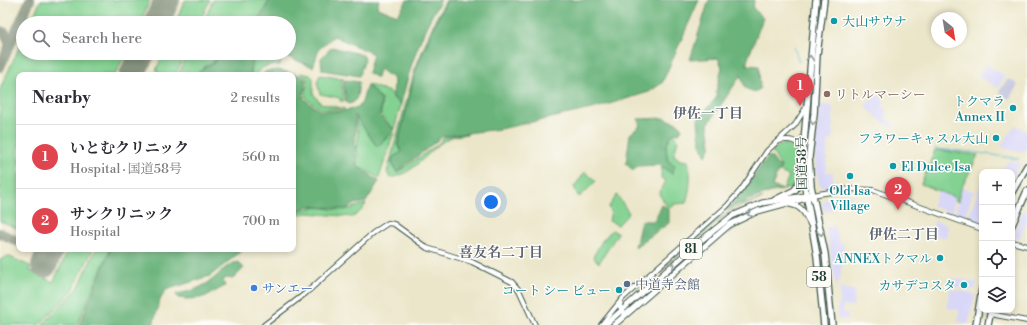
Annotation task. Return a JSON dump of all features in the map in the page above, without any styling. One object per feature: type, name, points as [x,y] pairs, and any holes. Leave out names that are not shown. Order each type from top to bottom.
[{"type":"highway","name":"国道58号","points":[[816,0],[802,153],[803,174],[813,229],[824,325]]},
{"type":"highway","name":"国道58号","points":[[824,0],[817,54],[814,114],[810,142],[812,195],[825,254],[832,325]]},
{"type":"highway","points":[[1015,187],[1027,166]]},
{"type":"highway","points":[[775,200],[795,190],[803,174]]},
{"type":"highway","points":[[1015,217],[1027,191]]},
{"type":"highway","points":[[976,325],[979,308]]},
{"type":"highway","points":[[988,325],[991,313]]},
{"type":"main road","name":"81","points":[[614,325],[729,225],[758,211],[788,204],[812,195]]},
{"type":"main road","name":"81","points":[[605,325],[621,309],[726,219],[749,207],[775,200],[806,197]]},
{"type":"main road","points":[[788,204],[798,206],[803,210],[813,229]]},
{"type":"street","points":[[601,325],[623,298],[727,206],[741,190],[767,151],[797,122],[805,109]]},
{"type":"street","points":[[777,141],[794,140],[801,146],[802,153]]},
{"type":"street","points":[[812,195],[850,189],[872,190],[979,228]]},
{"type":"street","points":[[264,325],[306,293],[383,225],[388,223],[394,224],[427,248],[463,259],[508,279],[519,290],[535,325]]},
{"type":"street","points":[[1015,243],[1027,246]]},
{"type":"street","points":[[623,298],[620,304],[621,309],[625,314]]},
{"type":"street","points":[[995,313],[1027,321]]},
{"type":"shaded area","points":[[985,64],[1005,76],[998,88],[978,76]]},
{"type":"shaded area","points":[[1010,79],[1018,85],[1009,99],[999,92],[1006,81]]},
{"type":"shaded area","points":[[877,94],[885,102],[882,106],[887,111],[885,115],[887,120],[894,124],[893,128],[880,120],[865,106]]},
{"type":"shaded area","points":[[820,104],[833,106],[833,140],[828,140],[826,172],[832,172],[835,186],[826,188],[819,185],[815,154]]},
{"type":"shaded area","points":[[1015,125],[1027,132],[1027,147],[1024,151],[1013,151],[1001,146]]},
{"type":"shaded area","points":[[1008,161],[1021,162],[1015,173],[1015,169],[1002,169]]},
{"type":"shaded area","points":[[962,188],[974,191],[964,218],[955,214]]},
{"type":"shaded area","points":[[979,190],[979,224],[967,220]]},
{"type":"shaded area","points":[[938,191],[956,198],[951,213],[932,206]]},
{"type":"shaded area","points":[[851,195],[852,201],[831,205],[832,210],[823,211],[822,204],[826,199]]},
{"type":"shaded area","points":[[1023,210],[1027,212],[1027,221],[1019,240],[1015,236],[1015,231]]},
{"type":"shaded area","points":[[934,221],[948,225],[946,238],[931,235]]},
{"type":"shaded area","points":[[834,226],[840,244],[844,243],[840,280],[836,288],[826,227]]},
{"type":"shaded area","name":"カサデコスタ","points":[[952,278],[977,282],[975,290],[951,286]]},
{"type":"shaded area","points":[[840,288],[855,290],[853,307],[843,306],[843,312],[848,313],[848,319],[838,320],[837,308],[840,302]]},
{"type":"shaded area","points":[[950,289],[973,293],[975,296],[968,324],[958,322],[959,310],[947,308]]},
{"type":"green space","points":[[41,0],[150,0],[143,16],[33,16]]},
{"type":"green space","points":[[185,0],[210,0],[202,16],[178,16]]},
{"type":"green space","points":[[213,0],[269,0],[259,16],[206,16]]},
{"type":"green space","points":[[270,0],[379,0],[377,8],[398,15],[407,0],[441,0],[427,25],[416,50],[401,104],[393,97],[394,79],[379,69],[377,78],[368,73],[373,54],[334,36],[319,49],[313,67],[296,60],[296,16],[261,16]]},
{"type":"green space","points":[[446,0],[433,27],[416,70],[397,145],[402,152],[393,157],[391,162],[397,173],[438,144],[444,137],[461,135],[447,139],[406,173],[390,178],[387,172],[415,69],[434,22]]},
{"type":"green space","points":[[448,0],[699,0],[662,83],[649,92],[596,108],[500,129],[443,136],[397,172],[392,162],[393,157],[402,152],[398,145],[416,69],[433,28]]},
{"type":"green space","points":[[709,0],[754,0],[753,8],[763,18],[747,61],[747,65],[759,66],[760,89],[754,92],[745,88],[741,75],[708,124],[711,145],[706,156],[700,144],[698,119],[717,97],[716,92],[722,67],[718,58],[690,60]]},
{"type":"green space","points":[[332,47],[363,55],[365,59],[359,76],[322,70],[321,58]]},
{"type":"green space","points":[[16,54],[16,60],[122,60],[116,72],[16,72],[16,228],[0,221],[0,89]]},
{"type":"green space","points":[[160,60],[182,60],[176,72],[156,71]]},
{"type":"green space","points":[[185,60],[214,60],[214,62],[205,66],[198,72],[179,72]]},
{"type":"green space","points":[[215,60],[252,60],[250,72],[200,72],[205,67],[215,62]]},
{"type":"green space","points":[[281,60],[280,65],[266,66],[258,72],[251,72],[253,61]]},
{"type":"green space","points":[[279,70],[287,72],[265,72]]},
{"type":"green space","points":[[300,73],[310,75],[313,78],[313,93],[320,103],[345,109],[320,109],[305,97],[308,80]]},
{"type":"green space","points":[[296,74],[306,80],[303,98],[320,111],[343,111],[358,108],[362,102],[367,85],[381,100],[380,116],[394,130],[377,147],[355,115],[356,166],[379,181],[366,202],[355,204],[346,209],[308,206],[296,212]]},
{"type":"green space","points":[[320,75],[344,79],[341,80],[344,101],[340,101],[340,98],[320,94],[317,82]]},
{"type":"green space","points":[[343,81],[359,82],[357,97],[354,102],[349,104],[346,102]]},
{"type":"green space","points":[[367,84],[392,93],[392,97],[401,105],[394,129],[381,115],[382,100]]},
{"type":"green space","points":[[356,116],[377,147],[394,132],[379,178],[357,166],[358,134]]},
{"type":"green space","points":[[665,118],[679,124],[682,129],[679,133],[671,135],[666,147],[668,161],[675,165],[672,174],[660,165],[638,166],[633,171],[626,163],[630,134],[640,126],[638,119]]},
{"type":"green space","points":[[672,133],[678,139],[674,155],[680,160],[688,161],[690,182],[686,203],[675,204],[668,208],[659,194],[666,181],[661,178],[663,145]]},
{"type":"green space","points":[[780,145],[793,145],[798,153],[798,172],[792,187],[783,190],[789,176],[780,172],[781,167],[772,151]]},
{"type":"green space","points":[[935,150],[978,155],[959,193],[959,202],[956,201],[956,198],[921,184]]},
{"type":"green space","points":[[768,156],[772,158],[778,166],[780,165],[780,172],[778,172],[772,186],[783,190],[771,192],[743,202],[726,211],[745,189]]},
{"type":"green space","points":[[585,172],[596,181],[581,196],[578,196],[574,187]]},
{"type":"green space","points":[[617,195],[629,213],[618,225],[609,221],[611,211],[608,208]]},
{"type":"green space","points":[[763,198],[739,207],[724,216],[625,302],[718,219],[742,205]]},
{"type":"green space","points":[[366,204],[361,211],[353,217],[307,213],[296,215],[300,211],[312,208],[344,210]]},
{"type":"green space","points":[[662,205],[669,209],[669,223],[635,247],[641,221],[654,221]]},
{"type":"green space","points":[[612,230],[618,233],[599,263],[593,257],[602,241]]},
{"type":"green space","points":[[68,252],[92,252],[73,290],[39,325],[0,325],[0,260],[8,256],[30,266],[30,271],[53,282]]},
{"type":"green space","points":[[95,252],[109,252],[77,325],[42,325],[78,288]]},
{"type":"green space","points":[[110,252],[240,252],[210,276],[166,290],[160,300],[153,325],[79,325]]},
{"type":"green space","points":[[238,262],[244,268],[233,279],[227,278],[223,280],[225,286],[203,297],[192,299],[178,298],[176,294],[201,287],[230,265]]},
{"type":"waterway","points":[[794,47],[799,62]]},
{"type":"waterway","points":[[935,149],[972,152],[1019,159]]},
{"type":"taxiway","points":[[23,16],[30,0]]},
{"type":"taxiway","points":[[0,31],[5,33],[10,45]]},
{"type":"taxiway","points":[[0,67],[16,31]]},
{"type":"taxiway","points":[[0,233],[16,241]]},
{"type":"runway","points":[[159,16],[167,0]]},
{"type":"runway","points":[[133,72],[139,60]]},
{"type":"runway","points":[[44,265],[50,252]]},
{"type":"place","name":"大山サウナ","points":[[834,21]]},
{"type":"place","name":"リトルマーシー","points":[[827,94]]},
{"type":"place","name":"いとむクリニック","points":[[800,106]]},
{"type":"place","name":"トクマラ Annex II","points":[[1013,108]]},
{"type":"place","name":"フラワーキャスル大山","points":[[996,138]]},
{"type":"place","name":"El Dulce Isa","points":[[893,166]]},
{"type":"place","name":"Old Isa Village","points":[[850,176]]},
{"type":"place","name":"サンクリニック","points":[[898,210]]},
{"type":"place","name":"ANNEXトクマル","points":[[940,258]]},
{"type":"place","name":"中道寺会館","points":[[627,284]]},
{"type":"place","name":"カサデコスタ","points":[[964,285]]},
{"type":"place","name":"サンエー","points":[[254,288]]},
{"type":"place","name":"コート シー ビュー","points":[[619,290]]},
{"type":"district","name":"伊佐一丁目","points":[[708,113]]},
{"type":"district","name":"伊佐二丁目","points":[[904,234]]},
{"type":"district","name":"喜友名二丁目","points":[[501,252]]}]
